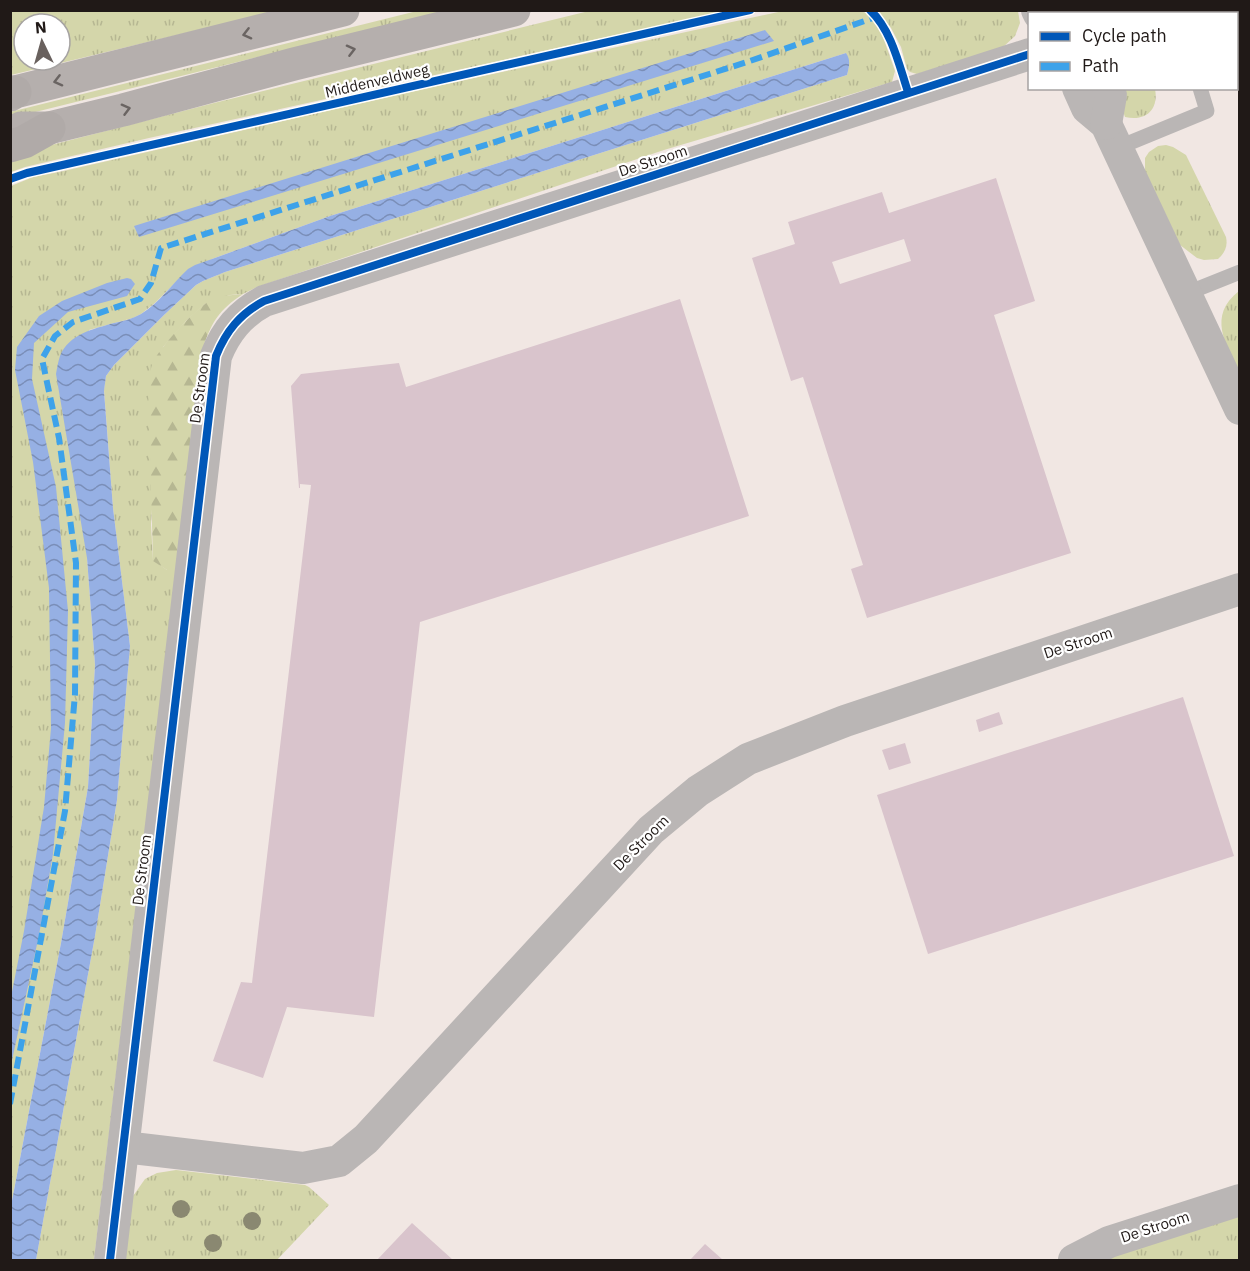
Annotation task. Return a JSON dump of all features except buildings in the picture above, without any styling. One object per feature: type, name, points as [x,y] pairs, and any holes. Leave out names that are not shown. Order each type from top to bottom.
[{"type":"highway","points":[[10,146],[24,142],[49,128]]},
{"type":"main road","points":[[12,93],[343,10]]},
{"type":"main road","points":[[10,130],[49,128],[513,10]]},
{"type":"street","name":"De Stroom","points":[[110,1260],[216,356],[233,324],[264,301],[1028,54]]},
{"type":"street","points":[[1079,90],[1087,108],[1111,136],[1239,409]]},
{"type":"street","points":[[1109,90],[1111,95],[1111,136]]},
{"type":"street","name":"De Stroom","points":[[123,1147],[303,1168],[339,1161],[366,1138],[651,830],[698,791],[748,759],[845,721],[1239,589]]},
{"type":"street","name":"De Stroom","points":[[1074,1260],[1109,1242],[1239,1200]]},
{"type":"lane","points":[[1111,136],[1207,111],[1201,90]]},
{"type":"lane","points":[[1185,294],[1239,272]]},
{"type":"green space","points":[[10,11],[277,11],[72,60],[72,12],[12,12],[12,72],[23,72],[11,75]]},
{"type":"green space","points":[[417,11],[445,11],[11,118],[10,112]]},
{"type":"green space","points":[[589,11],[725,11],[149,138],[11,172],[11,158],[32,150]]},
{"type":"green space","points":[[783,11],[861,11],[876,17],[895,71],[892,82],[664,150],[257,287],[243,294],[230,295],[205,304],[163,347],[151,524],[153,560],[167,570],[176,570],[94,1260],[36,1260],[95,936],[117,800],[130,646],[113,508],[104,390],[106,376],[164,315],[203,281],[225,272],[847,75],[849,66],[846,53],[330,216],[212,259],[182,276],[141,314],[89,330],[87,558],[95,665],[88,787],[11,1206],[11,186],[33,177]]},
{"type":"green space","points":[[878,11],[1018,11],[1020,23],[1015,36],[1002,48],[917,74],[907,69],[901,47],[891,28]]},
{"type":"green space","points":[[1115,90],[1155,90],[1155,103],[1145,116],[1125,117]]},
{"type":"green space","points":[[1166,145],[1186,155],[1226,237],[1225,249],[1218,259],[1197,258],[1180,245],[1145,171],[1145,158],[1149,152],[1158,146]]},
{"type":"green space","points":[[1239,291],[1239,373],[1225,341],[1222,320],[1229,301]]},
{"type":"green space","points":[[243,294],[217,317],[203,348],[176,570],[167,570],[153,561],[148,385],[152,365],[172,336],[200,308],[215,298]]},
{"type":"green space","points":[[176,1170],[305,1185],[329,1205],[277,1260],[124,1260],[131,1199],[145,1179],[157,1173]]},
{"type":"green space","points":[[1239,1215],[1239,1260],[1105,1260],[1115,1256]]},
{"type":"water","points":[[765,30],[774,41],[139,237],[134,226]]},
{"type":"water","points":[[846,53],[849,61],[847,75],[225,272],[203,281],[164,315],[106,376],[104,391],[113,508],[130,646],[117,800],[95,936],[36,1260],[11,1260],[11,1206],[88,787],[95,665],[87,558],[56,374],[64,349],[69,342],[82,334],[131,319],[148,310],[188,269],[195,265],[330,216]]},
{"type":"water","points":[[127,278],[135,284],[127,296],[68,312],[34,343],[32,379],[56,487],[68,611],[65,723],[53,854],[39,935],[11,1065],[11,997],[44,807],[51,728],[49,588],[33,462],[15,370],[17,347],[39,316],[62,301],[107,283]]},
{"type":"marked path","points":[[10,1104],[65,811],[75,694],[76,563],[59,438],[42,359],[55,336],[73,322],[140,299],[151,283],[161,248],[747,62],[876,17]]},
{"type":"cycle path","name":"Middenveldweg","points":[[10,179],[27,173],[750,10]]},
{"type":"cycle path","points":[[870,10],[878,18],[889,38],[908,92]]},
{"type":"cycle path","points":[[110,1260],[216,356],[229,331],[241,318],[264,301],[1028,55]]}]
